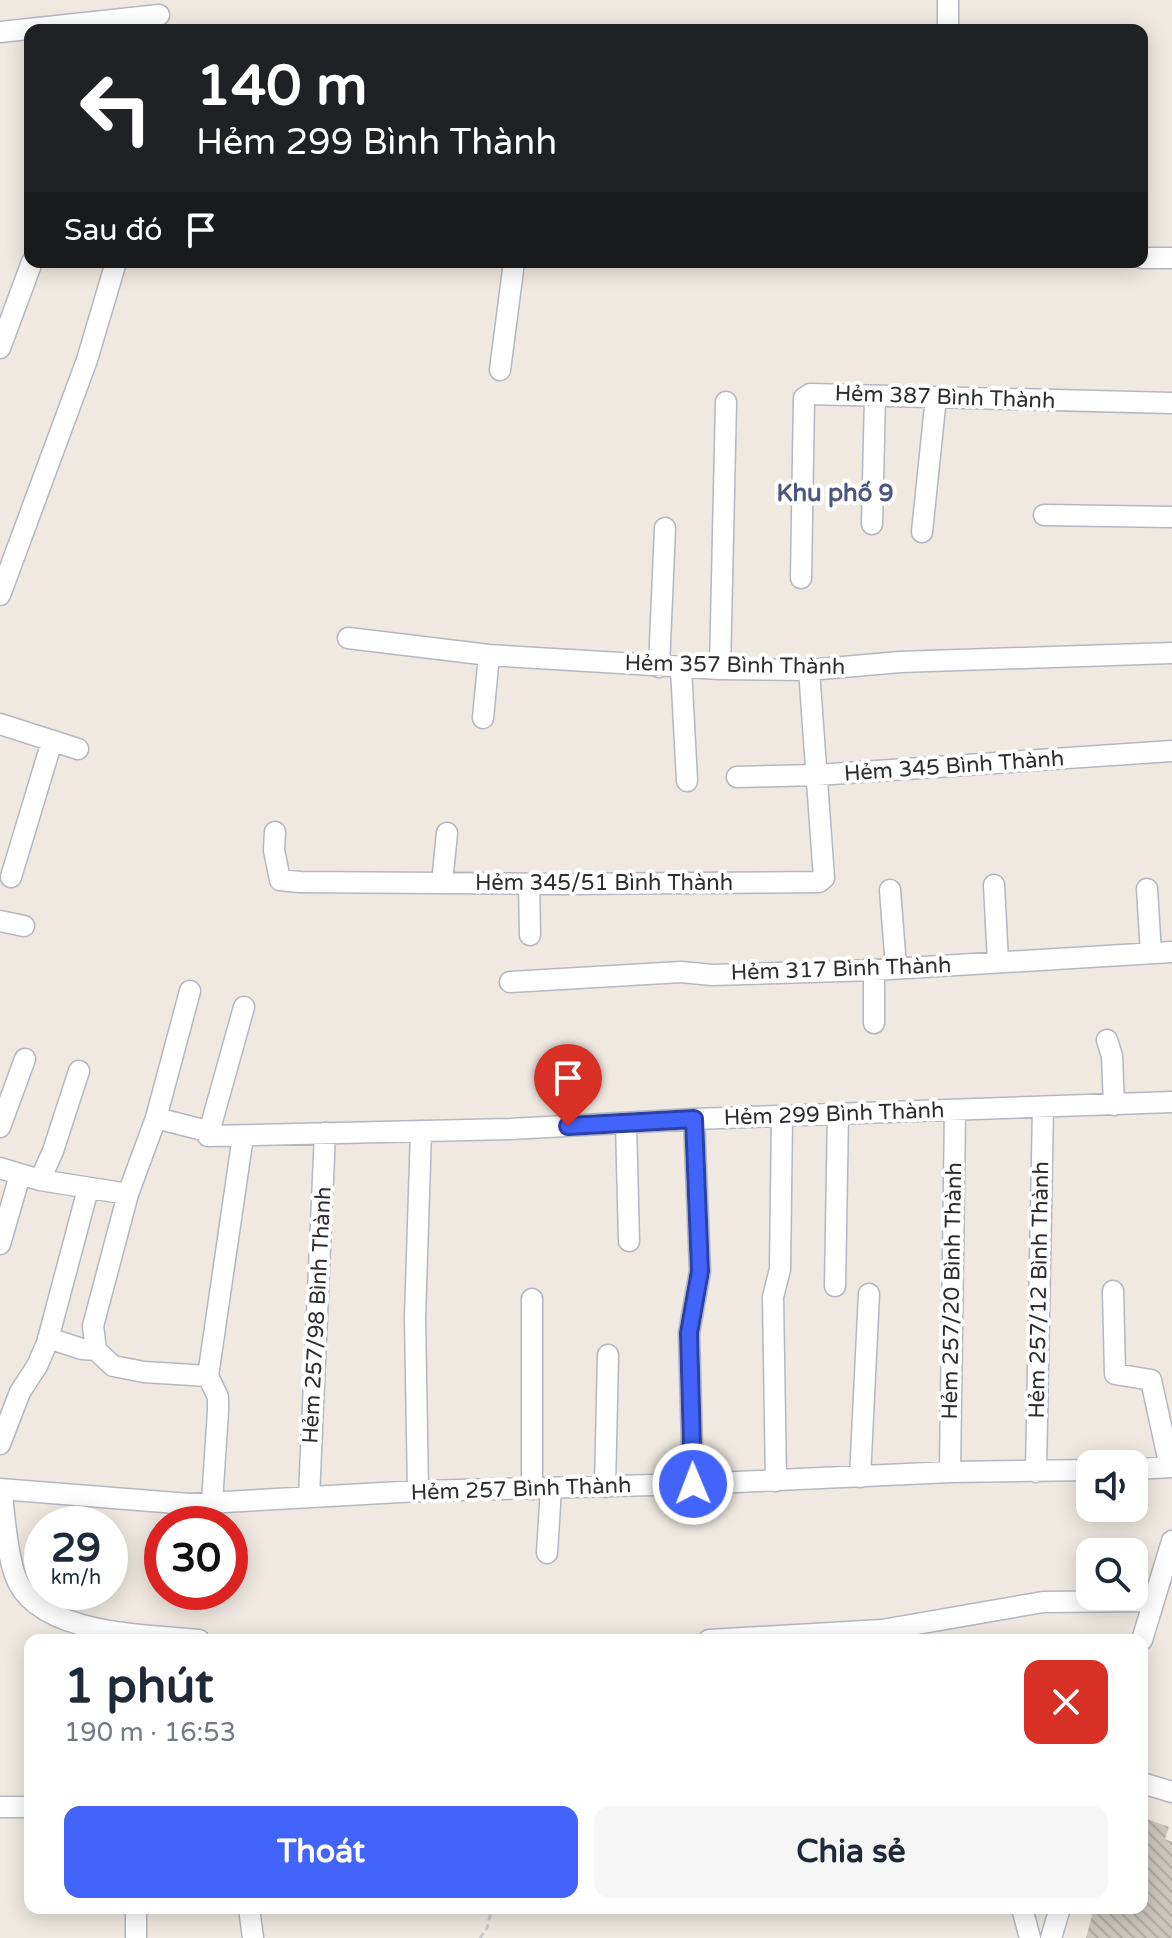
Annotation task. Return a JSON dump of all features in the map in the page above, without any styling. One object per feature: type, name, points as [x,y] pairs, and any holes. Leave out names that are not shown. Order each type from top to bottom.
[{"type":"street","points":[[948,0],[948,24]]},
{"type":"street","points":[[75,24],[159,15]]},
{"type":"street","points":[[0,32],[24,29]]},
{"type":"street","points":[[1148,258],[1172,258]]},
{"type":"street","points":[[0,348],[30,268]]},
{"type":"street","points":[[0,595],[87,360],[114,268]]},
{"type":"street","points":[[500,370],[513,268]]},
{"type":"street","name":"Hẻm 387 Bình Thành","points":[[801,578],[804,398],[810,394],[1172,403]]},
{"type":"street","points":[[872,524],[875,396]]},
{"type":"street","points":[[922,532],[936,397]]},
{"type":"street","points":[[720,669],[726,402]]},
{"type":"street","points":[[1044,515],[1172,517]]},
{"type":"street","points":[[659,667],[665,528]]},
{"type":"street","name":"Hẻm 357 Bình Thành","points":[[348,638],[489,655],[720,669],[809,670],[900,662],[1172,653]]},
{"type":"street","points":[[483,718],[489,655]]},
{"type":"street","points":[[681,668],[687,781]]},
{"type":"street","points":[[809,670],[817,775]]},
{"type":"street","points":[[0,724],[78,749]]},
{"type":"street","points":[[11,877],[52,741]]},
{"type":"street","name":"Hẻm 345 Bình Thành","points":[[737,777],[817,775],[1172,751]]},
{"type":"street","name":"Hẻm 345/51 Bình Thành","points":[[275,832],[274,850],[280,880],[529,884],[819,882],[824,878],[817,775]]},
{"type":"street","points":[[442,883],[447,833]]},
{"type":"street","points":[[529,884],[530,935]]},
{"type":"street","points":[[994,885],[998,962]]},
{"type":"street","points":[[1147,889],[1151,953]]},
{"type":"street","points":[[890,890],[896,967]]},
{"type":"street","points":[[0,921],[24,926]]},
{"type":"street","name":"Hẻm 317 Bình Thành","points":[[510,982],[681,972],[712,975],[874,970],[1172,952]]},
{"type":"street","points":[[874,970],[874,1023]]},
{"type":"street","points":[[96,1350],[93,1326],[128,1194],[156,1118],[190,991]]},
{"type":"street","points":[[208,1133],[244,1007]]},
{"type":"street","points":[[1107,1040],[1112,1056],[1114,1105]]},
{"type":"street","points":[[0,1127],[25,1059]]},
{"type":"street","points":[[40,1180],[79,1071]]},
{"type":"street","name":"Hẻm 299 Bình Thành","points":[[156,1118],[208,1133],[243,1136],[1172,1102]]},
{"type":"street","name":"Hẻm 257/12 Bình Thành","points":[[1036,1472],[1043,1107]]},
{"type":"street","name":"Hẻm 257/20 Bình Thành","points":[[950,1472],[955,1110]]},
{"type":"street","points":[[835,1286],[838,1114]]},
{"type":"street","points":[[776,1481],[773,1297],[780,1269],[782,1117]]},
{"type":"street","points":[[693,1484],[689,1333],[700,1271],[694,1119]]},
{"type":"street","points":[[626,1123],[629,1241]]},
{"type":"street","points":[[418,1491],[415,1318],[421,1131]]},
{"type":"street","name":"Hẻm 257/98 Bình Thành","points":[[309,1497],[325,1133]]},
{"type":"street","points":[[212,1502],[218,1397],[208,1376],[243,1136]]},
{"type":"street","points":[[0,1244],[10,1171],[40,1180],[128,1194]]},
{"type":"street","points":[[0,1444],[20,1392],[37,1366],[48,1338],[88,1189]]},
{"type":"street","points":[[1113,1291],[1115,1374],[1151,1380],[1171,1467],[1148,1468]]},
{"type":"street","points":[[860,1477],[869,1294]]},
{"type":"street","points":[[532,1299],[547,1553]]},
{"type":"street","points":[[48,1338],[82,1349],[96,1350],[113,1366],[144,1372],[208,1376]]},
{"type":"street","points":[[605,1487],[608,1355]]},
{"type":"street","name":"Hẻm 257 Bình Thành","points":[[0,1489],[189,1504],[418,1491],[693,1484],[950,1472],[1076,1471]]},
{"type":"street","points":[[0,1489],[15,1575],[25,1593],[47,1612],[72,1623],[138,1634]]},
{"type":"street","points":[[1144,1634],[1172,1541]]},
{"type":"street","points":[[813,1634],[882,1630],[1043,1602],[1154,1601]]},
{"type":"street","points":[[1148,1785],[1172,1792]]},
{"type":"street","points":[[0,1807],[24,1807]]},
{"type":"street","points":[[136,1914],[136,1938]]},
{"type":"street","points":[[250,1914],[253,1938]]},
{"type":"street","points":[[1024,1914],[1030,1938]]},
{"type":"street","points":[[1051,1938],[1058,1914]]},
{"type":"path","points":[[480,1938],[487,1928],[490,1914]]},
{"type":"building","points":[[1148,1819],[1169,1827],[1165,1839],[1172,1842],[1172,1938],[1086,1938],[1092,1914],[1148,1914]]},
{"type":"district","name":"Khu phố 9","points":[[835,493]]},
{"type":"route","points":[[568,1126],[694,1119],[700,1271],[689,1333],[693,1484]]}]
